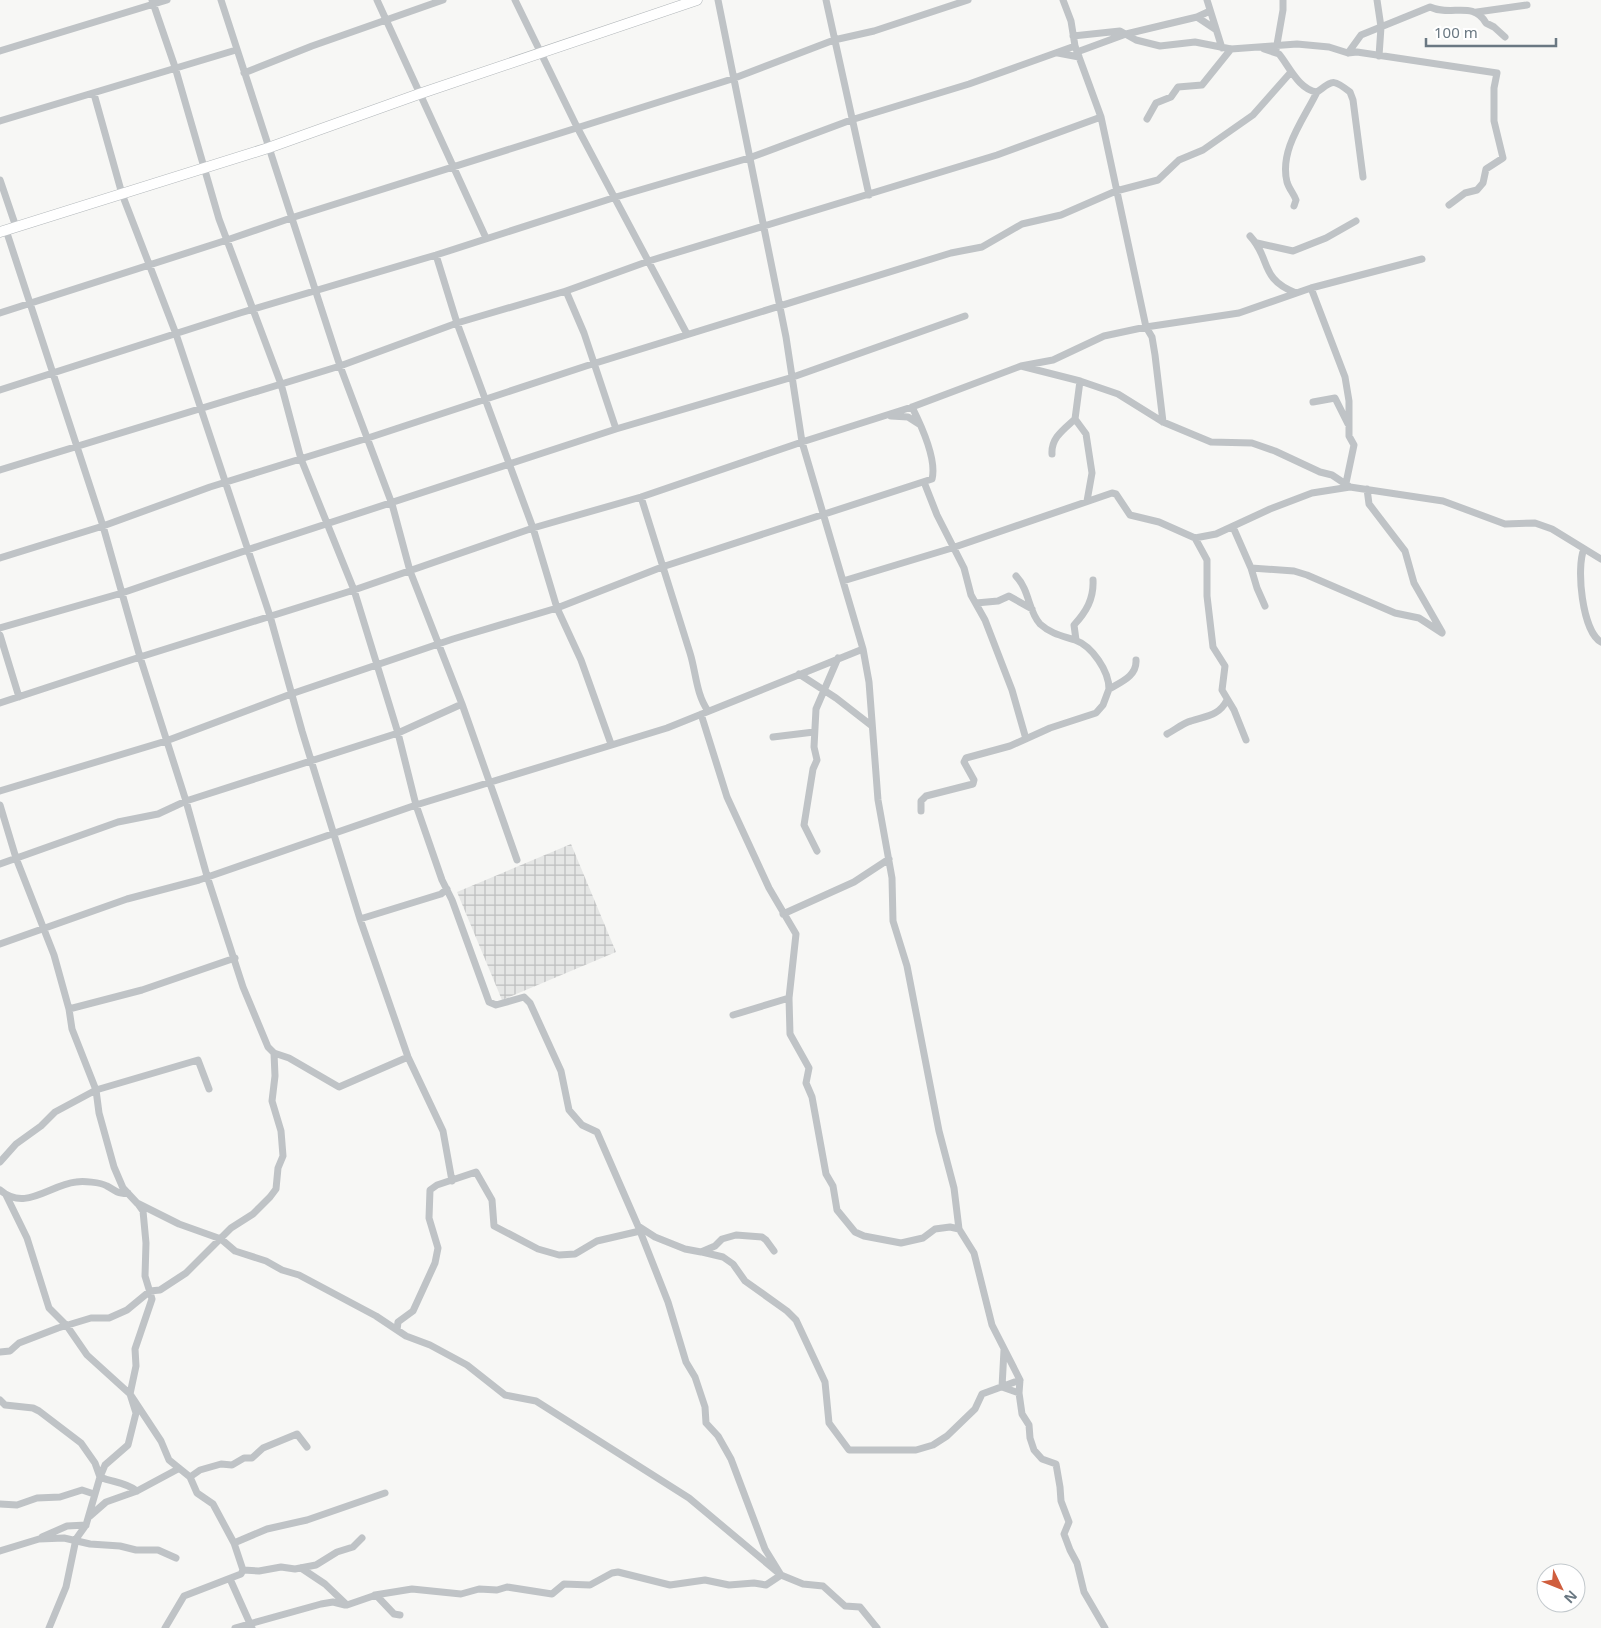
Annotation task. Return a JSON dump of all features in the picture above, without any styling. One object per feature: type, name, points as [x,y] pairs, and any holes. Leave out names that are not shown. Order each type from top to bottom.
[{"type":"street","points":[[0,50],[153,2],[167,0]]},
{"type":"street","points":[[220,0],[340,366],[392,504],[410,571],[462,704],[517,860]]},
{"type":"street","points":[[377,0],[486,238]]},
{"type":"street","points":[[244,73],[312,46],[443,0]]},
{"type":"street","points":[[515,0],[577,127],[616,197],[687,334]]},
{"type":"street","points":[[7,230],[268,148],[419,94],[697,0]]},
{"type":"street","points":[[718,0],[732,79],[793,377],[802,442],[863,649],[869,682],[878,800],[894,895],[892,921],[909,976],[939,1131],[956,1202],[958,1229],[974,1253],[992,1325],[1001,1340],[1004,1350],[1017,1370],[1020,1380],[1019,1393],[1022,1414],[1029,1425],[1030,1438],[1034,1450],[1042,1459],[1056,1464],[1061,1501],[1069,1522],[1064,1534],[1077,1563],[1084,1592],[1105,1628]]},
{"type":"street","points":[[826,0],[869,195]]},
{"type":"street","points":[[0,313],[291,218],[732,79],[834,40],[874,31],[968,0]]},
{"type":"street","points":[[1064,0],[1077,52],[1101,117],[1146,327],[1153,342],[1162,422]]},
{"type":"street","points":[[1207,0],[1221,46]]},
{"type":"street","points":[[1283,0],[1276,49],[1291,72],[1311,91],[1317,92]]},
{"type":"street","points":[[1377,0],[1381,27],[1379,56]]},
{"type":"street","points":[[153,2],[175,67],[227,240],[281,384],[301,459],[354,590],[398,733],[416,805],[489,1002],[496,1005],[524,997],[530,1003],[561,1071],[569,1110],[582,1125],[597,1132],[668,1302],[686,1362],[705,1406],[706,1424],[718,1436],[731,1459],[765,1549],[781,1575]]},
{"type":"street","points":[[1348,53],[1361,35],[1430,7],[1436,11],[1477,12],[1527,4]]},
{"type":"street","points":[[0,390],[316,290],[436,255],[616,197],[749,158],[851,120],[969,84],[1058,53],[1077,52],[1126,34],[1197,17],[1210,11]]},
{"type":"street","points":[[1477,12],[1483,17],[1486,24],[1494,27],[1505,37]]},
{"type":"street","points":[[1197,17],[1216,29]]},
{"type":"street","points":[[1074,36],[1120,31],[1136,40],[1160,46],[1195,42],[1221,46],[1230,50],[1276,49],[1309,45],[1348,53],[1497,73],[1494,88],[1494,121],[1503,158],[1486,169],[1482,183],[1476,190],[1464,193],[1449,204]]},
{"type":"street","points":[[0,121],[236,50]]},
{"type":"street","points":[[1147,119],[1156,103],[1171,97],[1178,87],[1202,85],[1230,50]]},
{"type":"street","points":[[1058,53],[1077,52]]},
{"type":"street","points":[[0,558],[103,526],[224,483],[368,438],[594,363],[951,253],[982,247],[1022,224],[1061,215],[1116,191],[1158,180],[1179,160],[1203,150],[1252,115],[1291,72]]},
{"type":"street","points":[[1294,206],[1296,200],[1287,183],[1287,163],[1293,135],[1317,92],[1326,83],[1332,82],[1350,92],[1353,100],[1363,177]]},
{"type":"street","points":[[94,94],[122,194],[176,334],[224,483],[270,616],[291,694],[360,918],[408,1057],[443,1131],[452,1181]]},
{"type":"street","points":[[0,470],[340,366],[457,322],[566,291],[649,261],[997,155],[1101,117]]},
{"type":"street","points":[[0,180],[7,230],[28,304],[103,526],[140,657],[186,801],[207,876],[243,987],[265,1043],[274,1054],[289,1058],[339,1087],[408,1057]]},
{"type":"street","points":[[1257,243],[1293,251],[1326,238],[1356,221]]},
{"type":"street","points":[[1250,236],[1257,243],[1272,279],[1283,288],[1296,294]]},
{"type":"street","points":[[436,255],[457,322],[533,528],[557,608],[581,660],[611,744]]},
{"type":"street","points":[[0,704],[140,657],[354,590],[533,528],[641,497],[912,407],[1021,366],[1053,360],[1104,336],[1146,327],[1239,313],[1311,288],[1422,260]]},
{"type":"street","points":[[1283,288],[1283,298]]},
{"type":"street","points":[[1311,288],[1345,377],[1349,401],[1349,436],[1353,441],[1354,451],[1348,485]]},
{"type":"street","points":[[566,291],[594,363],[616,429]]},
{"type":"street","points":[[0,628],[122,593],[327,523],[392,504],[616,429],[793,377],[965,316]]},
{"type":"street","points":[[1021,366],[1080,380],[1118,394],[1162,422],[1211,442],[1252,443],[1320,472],[1332,475],[1348,485],[1443,501],[1505,524],[1536,523],[1552,529],[1601,559]]},
{"type":"street","points":[[1052,454],[1052,445],[1055,438],[1075,419],[1080,380]]},
{"type":"street","points":[[1313,402],[1335,398],[1348,424]]},
{"type":"street","points":[[0,791],[166,741],[291,694],[438,644],[557,608],[662,567],[932,480],[934,472],[921,426],[912,407]]},
{"type":"street","points":[[883,416],[908,416],[921,426]]},
{"type":"street","points":[[1075,419],[1086,434],[1092,473],[1087,501]]},
{"type":"street","points":[[924,482],[952,548],[964,568],[976,603],[985,620],[995,651],[1002,663],[1026,739]]},
{"type":"street","points":[[843,581],[952,548],[1114,493],[1130,515],[1158,522],[1196,538],[1216,534],[1270,509],[1312,493],[1348,485]]},
{"type":"street","points":[[1251,568],[1294,571],[1307,574],[1395,612],[1419,618],[1442,633],[1414,583],[1405,551],[1369,504],[1367,489]]},
{"type":"street","points":[[641,497],[692,660],[728,797],[783,914],[796,936],[789,998],[790,1034],[808,1063],[809,1074],[806,1084],[812,1097],[826,1174],[833,1186],[838,1210],[856,1232],[864,1236],[901,1243],[922,1238],[935,1229],[943,1227],[958,1229]]},
{"type":"street","points":[[1233,527],[1265,606]]},
{"type":"street","points":[[1196,538],[1207,560],[1207,596],[1213,647],[1225,666],[1222,690],[1234,710],[1246,740]]},
{"type":"street","points":[[1584,549],[1580,559],[1584,608],[1588,626],[1596,639],[1601,642]]},
{"type":"street","points":[[921,811],[921,801],[926,796],[973,784],[974,780],[964,762],[966,758],[1026,739],[1050,728],[1096,713],[1103,705],[1109,689],[1106,671],[1101,662],[1076,640],[1064,638],[1042,626],[1032,609],[1024,584],[1016,576]]},
{"type":"street","points":[[1076,640],[1074,625],[1084,614],[1090,601],[1093,580]]},
{"type":"street","points":[[976,603],[998,601],[1009,596],[1032,609]]},
{"type":"street","points":[[0,635],[19,697]]},
{"type":"street","points":[[0,944],[127,899],[188,883],[416,805],[490,784],[611,744],[667,728],[863,649]]},
{"type":"street","points":[[817,851],[804,825],[813,769],[817,760],[814,747],[816,709],[838,658]]},
{"type":"street","points":[[1109,689],[1133,674],[1137,668],[1136,660]]},
{"type":"street","points":[[799,674],[872,726]]},
{"type":"street","points":[[1167,734],[1190,721],[1216,714],[1227,700]]},
{"type":"street","points":[[0,864],[118,822],[158,814],[186,801],[398,733],[462,704]]},
{"type":"street","points":[[773,737],[814,732]]},
{"type":"street","points":[[0,805],[16,858],[42,929],[54,955],[69,1009],[72,1029],[96,1090],[102,1127],[114,1167],[128,1194],[137,1202],[179,1224],[221,1239],[235,1251],[266,1261],[282,1270],[299,1275],[376,1316],[397,1330],[467,1364],[505,1395],[536,1401],[592,1435],[707,1511],[738,1540],[781,1575],[803,1584],[823,1586],[845,1606],[860,1607],[877,1628]]},
{"type":"street","points":[[783,914],[854,882],[889,859]]},
{"type":"street","points":[[360,918],[441,894],[447,889]]},
{"type":"street","points":[[69,1009],[142,990],[235,958]]},
{"type":"street","points":[[733,1015],[789,998]]},
{"type":"street","points":[[49,1628],[66,1587],[76,1539],[90,1516],[94,1494],[105,1465],[128,1446],[136,1413],[130,1394],[136,1366],[135,1349],[152,1299],[160,1290],[186,1272],[236,1224],[260,1208],[276,1189],[278,1168],[283,1156],[281,1131],[272,1101],[275,1076],[274,1054]]},
{"type":"street","points":[[0,1162],[16,1144],[41,1126],[55,1112],[96,1090],[198,1060],[209,1089]]},
{"type":"street","points":[[397,1330],[398,1322],[413,1311],[435,1263],[438,1248],[429,1218],[430,1190],[476,1172],[492,1200],[494,1226],[538,1249],[559,1255],[575,1254],[597,1241],[639,1229],[663,1241],[685,1249],[723,1257],[734,1264],[745,1281],[787,1311],[796,1320],[825,1382],[829,1423],[849,1450],[916,1450],[933,1445],[947,1436],[975,1409],[982,1394],[1020,1380]]},
{"type":"street","points":[[3,1193],[18,1200],[32,1198],[77,1182],[105,1184],[116,1192],[128,1194]]},
{"type":"street","points":[[0,1202],[3,1193]]},
{"type":"street","points":[[3,1193],[27,1238],[49,1308],[67,1326],[88,1356],[130,1394],[160,1441],[169,1460],[190,1477],[198,1493],[210,1501],[219,1513],[234,1542],[243,1570]]},
{"type":"street","points":[[137,1202],[143,1211],[146,1243],[146,1276],[152,1299]]},
{"type":"street","points":[[701,1252],[715,1246],[722,1239],[736,1235],[762,1238],[766,1240],[774,1251]]},
{"type":"street","points":[[0,1352],[10,1351],[19,1344],[58,1328],[91,1318],[109,1318],[127,1310],[150,1291],[160,1290]]},
{"type":"street","points":[[1002,1388],[1004,1350]]},
{"type":"street","points":[[1002,1388],[1019,1393]]},
{"type":"street","points":[[0,1400],[5,1405],[33,1408],[39,1411],[75,1438],[92,1458],[100,1477],[108,1481],[121,1481],[137,1491]]},
{"type":"street","points":[[190,1477],[200,1470],[221,1464],[232,1465],[244,1458],[252,1458],[263,1448],[293,1435],[299,1435],[307,1447]]},
{"type":"street","points":[[90,1516],[106,1502],[137,1491],[178,1469]]},
{"type":"street","points":[[0,1504],[17,1505],[37,1498],[60,1497],[82,1490],[94,1494]]},
{"type":"street","points":[[234,1542],[267,1529],[307,1520],[386,1493]]},
{"type":"street","points":[[0,1551],[39,1539],[67,1526],[86,1525]]},
{"type":"street","points":[[243,1570],[301,1568],[316,1565],[336,1552],[353,1547],[362,1538]]},
{"type":"street","points":[[39,1539],[76,1539],[90,1544],[120,1546],[136,1550],[158,1550],[176,1558]]},
{"type":"street","points":[[301,1568],[326,1584],[347,1605]]},
{"type":"street","points":[[166,1628],[184,1596],[239,1576],[243,1570]]},
{"type":"street","points":[[235,1628],[333,1602],[347,1605],[375,1595],[412,1589],[461,1594],[479,1589],[502,1590],[507,1587],[552,1594],[564,1584],[590,1586],[612,1573],[670,1585],[705,1580],[729,1585],[754,1583],[766,1585],[781,1575]]},
{"type":"street","points":[[230,1579],[252,1625]]},
{"type":"street","points":[[375,1595],[394,1614],[400,1615]]},
{"type":"shaded area","points":[[571,844],[616,952],[502,1000],[457,892]]}]
